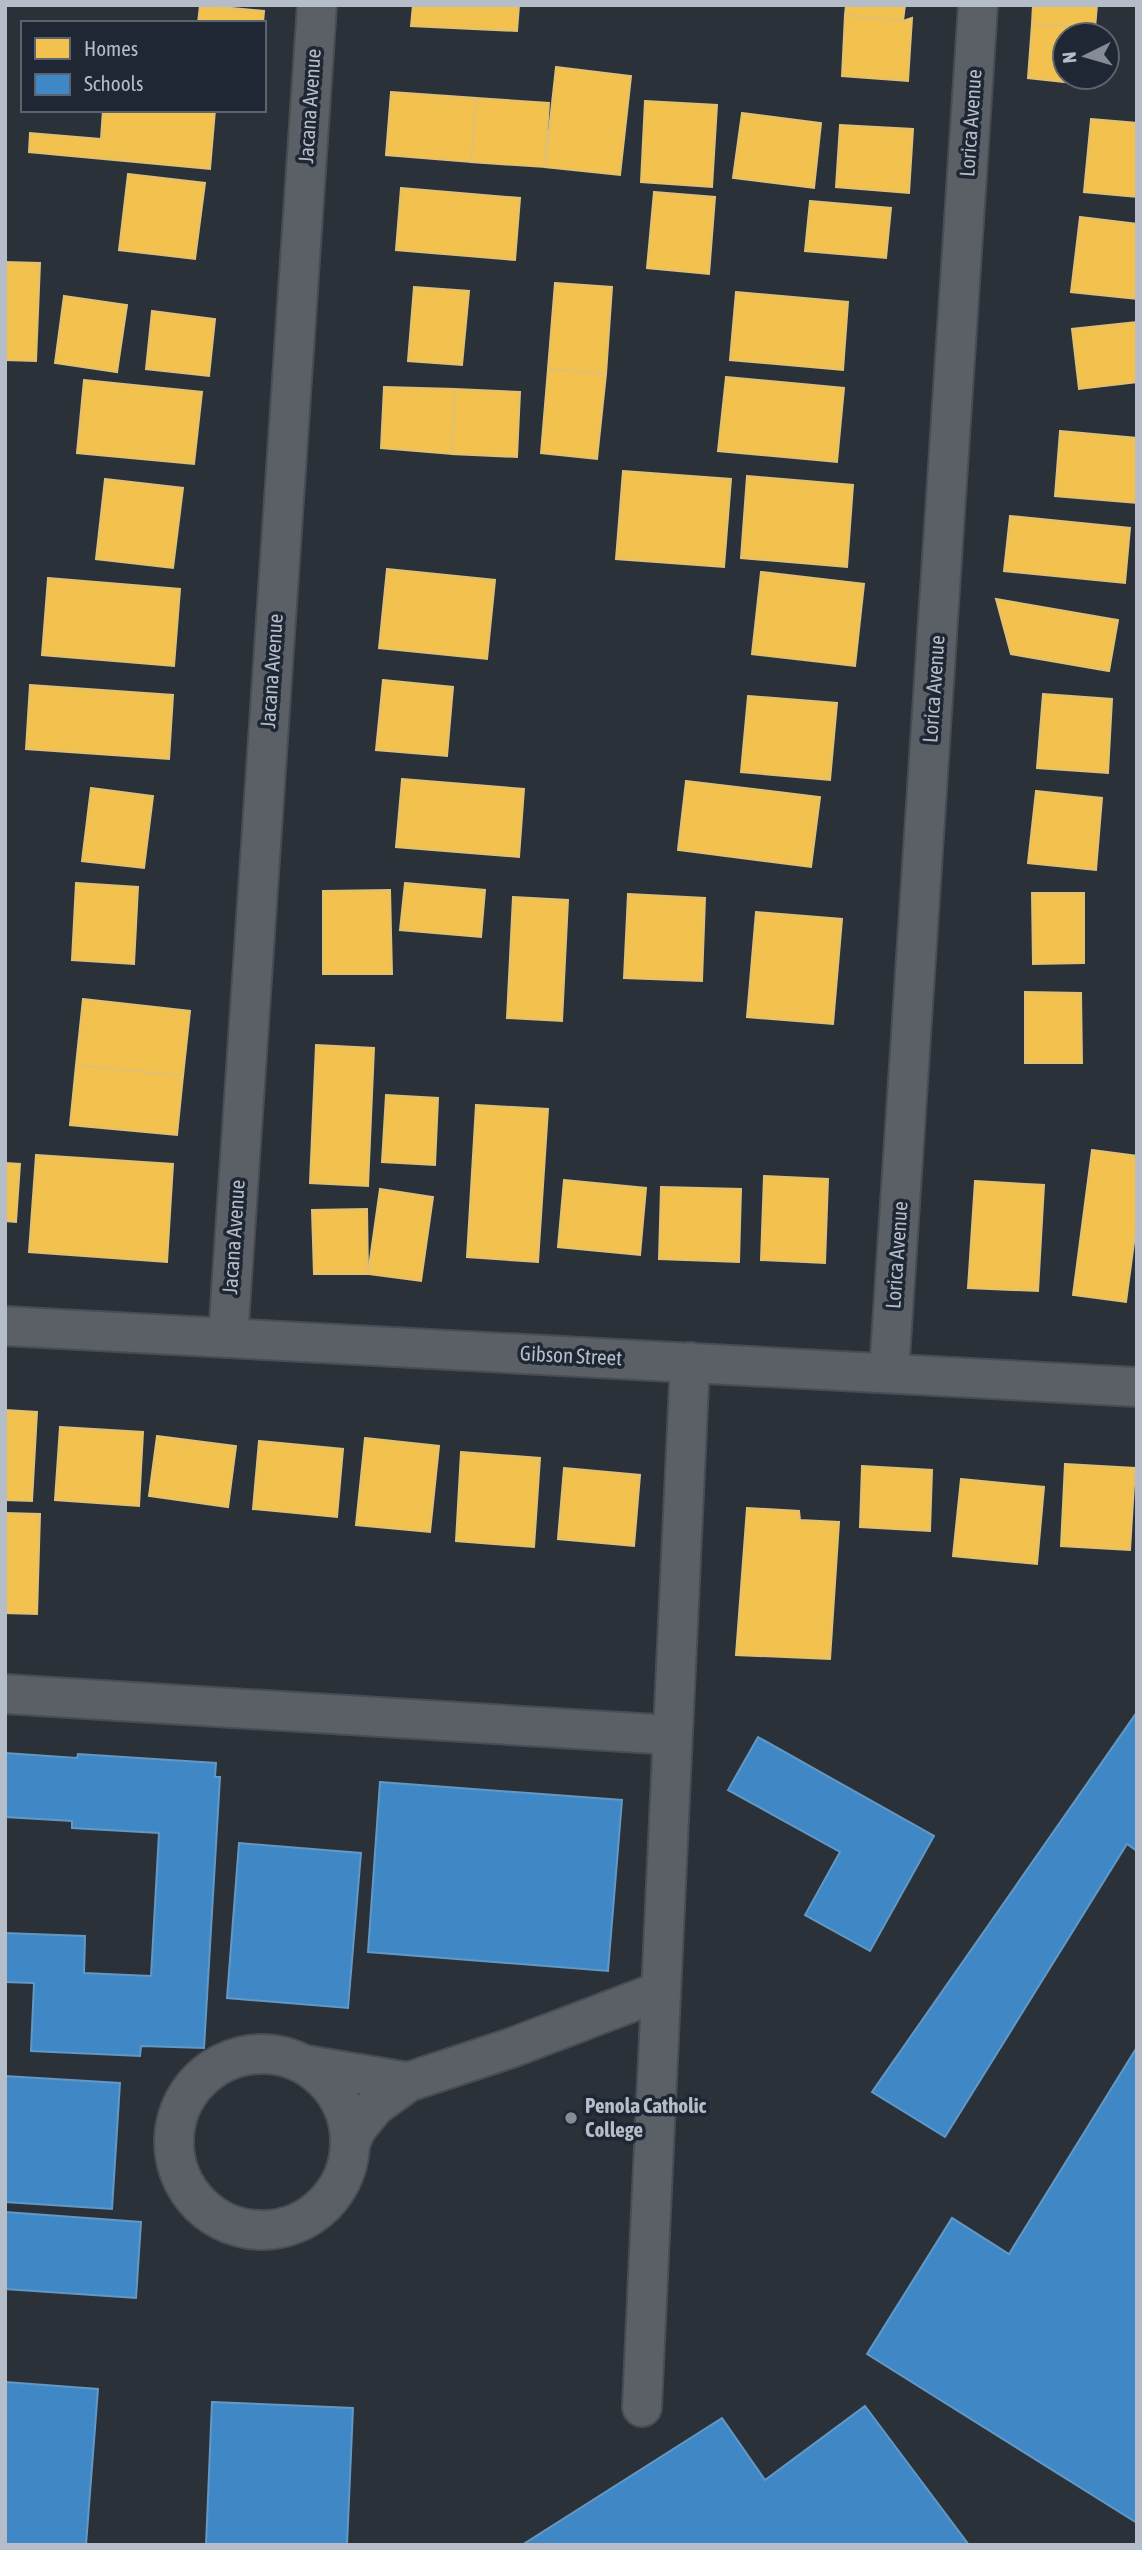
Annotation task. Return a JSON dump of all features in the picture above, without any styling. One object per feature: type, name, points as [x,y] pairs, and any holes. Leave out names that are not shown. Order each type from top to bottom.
[{"type":"street","name":"Jacana Avenue","points":[[228,1338],[317,5]]},
{"type":"street","name":"Lorica Avenue","points":[[889,1373],[978,5]]},
{"type":"street","name":"Gibson Street","points":[[5,1326],[1137,1387]]},
{"type":"street","points":[[642,2407],[690,1362]]},
{"type":"street","points":[[5,1694],[672,1735]]},
{"type":"street","points":[[408,2082],[306,2065],[279,2055],[251,2054],[225,2062],[201,2077],[184,2099],[175,2126],[173,2154],[183,2183],[201,2207],[227,2224],[256,2231],[286,2228],[313,2215],[335,2194],[347,2166],[350,2143],[357,2127],[375,2106],[408,2082],[511,2048],[661,1991]]},
{"type":"street","points":[[306,2065],[328,2083],[342,2106],[350,2143]]},
{"type":"building: Homes","points":[[200,5],[264,11],[263,21],[198,21]]},
{"type":"building: Homes","points":[[413,5],[519,5],[517,31],[411,26]]},
{"type":"building: Homes","points":[[846,5],[905,5],[903,21],[845,15]]},
{"type":"building: Homes","points":[[1033,5],[1097,5],[1096,21],[1051,21],[1051,25],[1032,24]]},
{"type":"building: Homes","points":[[845,15],[903,21],[912,18],[908,81],[842,76]]},
{"type":"building: Homes","points":[[1032,24],[1051,25],[1051,81],[1028,78]]},
{"type":"building: Homes","points":[[556,67],[631,76],[620,175],[545,167]]},
{"type":"building: Homes","points":[[391,92],[476,98],[471,162],[386,155]]},
{"type":"building: Homes","points":[[476,98],[549,103],[545,167],[471,162]]},
{"type":"building: Homes","points":[[645,101],[717,105],[712,187],[641,182]]},
{"type":"building: Homes","points":[[103,112],[215,112],[210,169],[29,152],[30,133],[101,139]]},
{"type":"building: Homes","points":[[742,113],[821,123],[814,188],[733,178]]},
{"type":"building: Homes","points":[[1091,119],[1137,123],[1137,197],[1084,192]]},
{"type":"building: Homes","points":[[840,125],[913,129],[909,193],[836,187]]},
{"type":"building: Homes","points":[[128,174],[205,183],[195,259],[119,250]]},
{"type":"building: Homes","points":[[401,188],[520,198],[515,260],[396,250]]},
{"type":"building: Homes","points":[[654,192],[715,197],[709,274],[647,268]]},
{"type":"building: Homes","points":[[810,201],[891,208],[886,258],[805,251]]},
{"type":"building: Homes","points":[[1080,217],[1137,224],[1137,299],[1071,292]]},
{"type":"building: Homes","points":[[5,262],[40,263],[36,361],[5,360]]},
{"type":"building: Homes","points":[[555,283],[612,287],[606,374],[548,369]]},
{"type":"building: Homes","points":[[414,287],[469,291],[462,365],[408,361]]},
{"type":"building: Homes","points":[[736,292],[848,302],[843,370],[730,360]]},
{"type":"building: Homes","points":[[64,296],[127,305],[117,372],[55,363]]},
{"type":"building: Homes","points":[[152,311],[215,319],[209,376],[146,369]]},
{"type":"building: Homes","points":[[1136,322],[1137,382],[1079,389],[1072,329]]},
{"type":"building: Homes","points":[[548,369],[606,374],[597,459],[541,453]]},
{"type":"building: Homes","points":[[726,377],[844,388],[837,462],[718,451]]},
{"type":"building: Homes","points":[[84,380],[202,392],[194,464],[77,453]]},
{"type":"building: Homes","points":[[384,387],[455,389],[452,454],[381,448]]},
{"type":"building: Homes","points":[[455,389],[520,392],[517,457],[452,454]]},
{"type":"building: Homes","points":[[1060,431],[1137,438],[1137,503],[1055,496]]},
{"type":"building: Homes","points":[[623,471],[731,479],[724,567],[616,559]]},
{"type":"building: Homes","points":[[747,476],[853,485],[847,567],[741,558]]},
{"type":"building: Homes","points":[[105,479],[183,488],[173,568],[96,559]]},
{"type":"building: Homes","points":[[1010,516],[1130,528],[1125,583],[1004,571]]},
{"type":"building: Homes","points":[[387,569],[495,580],[487,659],[379,648]]},
{"type":"building: Homes","points":[[761,572],[864,584],[855,666],[752,654]]},
{"type":"building: Homes","points":[[48,578],[180,589],[174,666],[42,655]]},
{"type":"building: Homes","points":[[996,599],[1118,620],[1109,671],[1011,654]]},
{"type":"building: Homes","points":[[383,680],[453,687],[447,756],[376,750]]},
{"type":"building: Homes","points":[[30,685],[173,695],[169,759],[26,749]]},
{"type":"building: Homes","points":[[1043,694],[1112,699],[1108,773],[1037,768]]},
{"type":"building: Homes","points":[[748,696],[837,703],[830,780],[741,772]]},
{"type":"building: Homes","points":[[402,779],[524,789],[519,857],[396,847]]},
{"type":"building: Homes","points":[[686,781],[820,797],[811,867],[678,850]]},
{"type":"building: Homes","points":[[91,788],[153,796],[144,868],[82,861]]},
{"type":"building: Homes","points":[[1036,791],[1102,798],[1096,870],[1028,863]]},
{"type":"building: Homes","points":[[76,883],[138,887],[134,964],[72,960]]},
{"type":"building: Homes","points":[[405,883],[485,890],[481,937],[400,930]]},
{"type":"building: Homes","points":[[390,890],[392,974],[323,974],[323,891]]},
{"type":"building: Homes","points":[[1032,893],[1084,893],[1084,963],[1033,964]]},
{"type":"building: Homes","points":[[628,894],[705,898],[702,981],[624,978]]},
{"type":"building: Homes","points":[[513,897],[568,900],[562,1021],[507,1018]]},
{"type":"building: Homes","points":[[756,912],[842,919],[833,1024],[747,1017]]},
{"type":"building: Homes","points":[[1025,992],[1081,993],[1082,1063],[1025,1063]]},
{"type":"building: Homes","points":[[83,999],[190,1011],[183,1076],[76,1065]]},
{"type":"building: Homes","points":[[316,1045],[374,1048],[368,1186],[310,1183]]},
{"type":"building: Homes","points":[[76,1065],[183,1076],[177,1135],[70,1125]]},
{"type":"building: Homes","points":[[386,1095],[438,1098],[435,1165],[382,1162]]},
{"type":"building: Homes","points":[[476,1105],[548,1109],[538,1262],[467,1257]]},
{"type":"building: Homes","points":[[1092,1150],[1137,1156],[1137,1220],[1126,1302],[1073,1295]]},
{"type":"building: Homes","points":[[36,1155],[173,1164],[167,1262],[29,1252]]},
{"type":"building: Homes","points":[[5,1163],[20,1164],[16,1222],[5,1221]]},
{"type":"building: Homes","points":[[764,1176],[828,1179],[825,1263],[761,1260]]},
{"type":"building: Homes","points":[[564,1180],[646,1188],[640,1255],[558,1247]]},
{"type":"building: Homes","points":[[975,1181],[1044,1185],[1038,1291],[968,1288]]},
{"type":"building: Homes","points":[[661,1187],[741,1189],[739,1262],[659,1259]]},
{"type":"building: Homes","points":[[380,1189],[433,1197],[421,1281],[368,1274]]},
{"type":"building: Homes","points":[[367,1209],[368,1274],[314,1274],[312,1210]]},
{"type":"building: Homes","points":[[5,1410],[37,1412],[32,1501],[5,1500]]},
{"type":"building: Homes","points":[[60,1427],[143,1432],[139,1506],[55,1500]]},
{"type":"building: Homes","points":[[157,1436],[236,1446],[228,1507],[149,1496]]},
{"type":"building: Homes","points":[[365,1438],[439,1446],[430,1532],[356,1525]]},
{"type":"building: Homes","points":[[259,1441],[343,1449],[337,1517],[253,1509]]},
{"type":"building: Homes","points":[[461,1452],[540,1458],[534,1547],[456,1541]]},
{"type":"building: Homes","points":[[1065,1464],[1135,1468],[1130,1550],[1061,1546]]},
{"type":"building: Homes","points":[[862,1466],[932,1470],[930,1531],[860,1527]]},
{"type":"building: Homes","points":[[564,1468],[640,1475],[634,1546],[558,1539]]},
{"type":"building: Homes","points":[[961,1479],[1044,1487],[1037,1564],[953,1556]]},
{"type":"building: Homes","points":[[747,1508],[799,1511],[800,1520],[839,1522],[830,1659],[736,1655]]},
{"type":"building: Homes","points":[[5,1513],[40,1514],[37,1614],[5,1613]]},
{"type":"building: Schools","points":[[1137,1712],[1137,1851],[1127,1844],[945,2137],[872,2092]]},
{"type":"building: Schools","points":[[758,1737],[934,1836],[870,1951],[805,1915],[840,1852],[728,1790]]},
{"type":"building: Schools","points":[[5,1753],[77,1758],[78,1754],[216,1763],[215,1777],[220,1777],[204,2048],[141,2046],[140,2056],[31,2051],[34,1983],[5,1982],[5,1933],[85,1936],[84,1973],[151,1976],[159,1833],[72,1828],[72,1821],[5,1817]]},
{"type":"building: Schools","points":[[380,1782],[622,1800],[608,1971],[368,1952]]},
{"type":"building: Schools","points":[[239,1843],[361,1853],[348,2008],[227,1998]]},
{"type":"building: Schools","points":[[1137,2047],[1137,2523],[867,2354],[952,2218],[1009,2254]]},
{"type":"building: Schools","points":[[5,2076],[120,2083],[112,2209],[5,2202]]},
{"type":"building: Schools","points":[[5,2212],[141,2222],[136,2298],[5,2289]]},
{"type":"building: Schools","points":[[5,2382],[98,2389],[86,2545],[5,2545]]},
{"type":"building: Schools","points":[[212,2402],[353,2408],[347,2545],[206,2545]]},
{"type":"building: Schools","points":[[865,2406],[969,2545],[522,2545],[722,2418],[765,2480]]},
{"type":"place","name":"Penola Catholic College","points":[[571,2118]]}]
